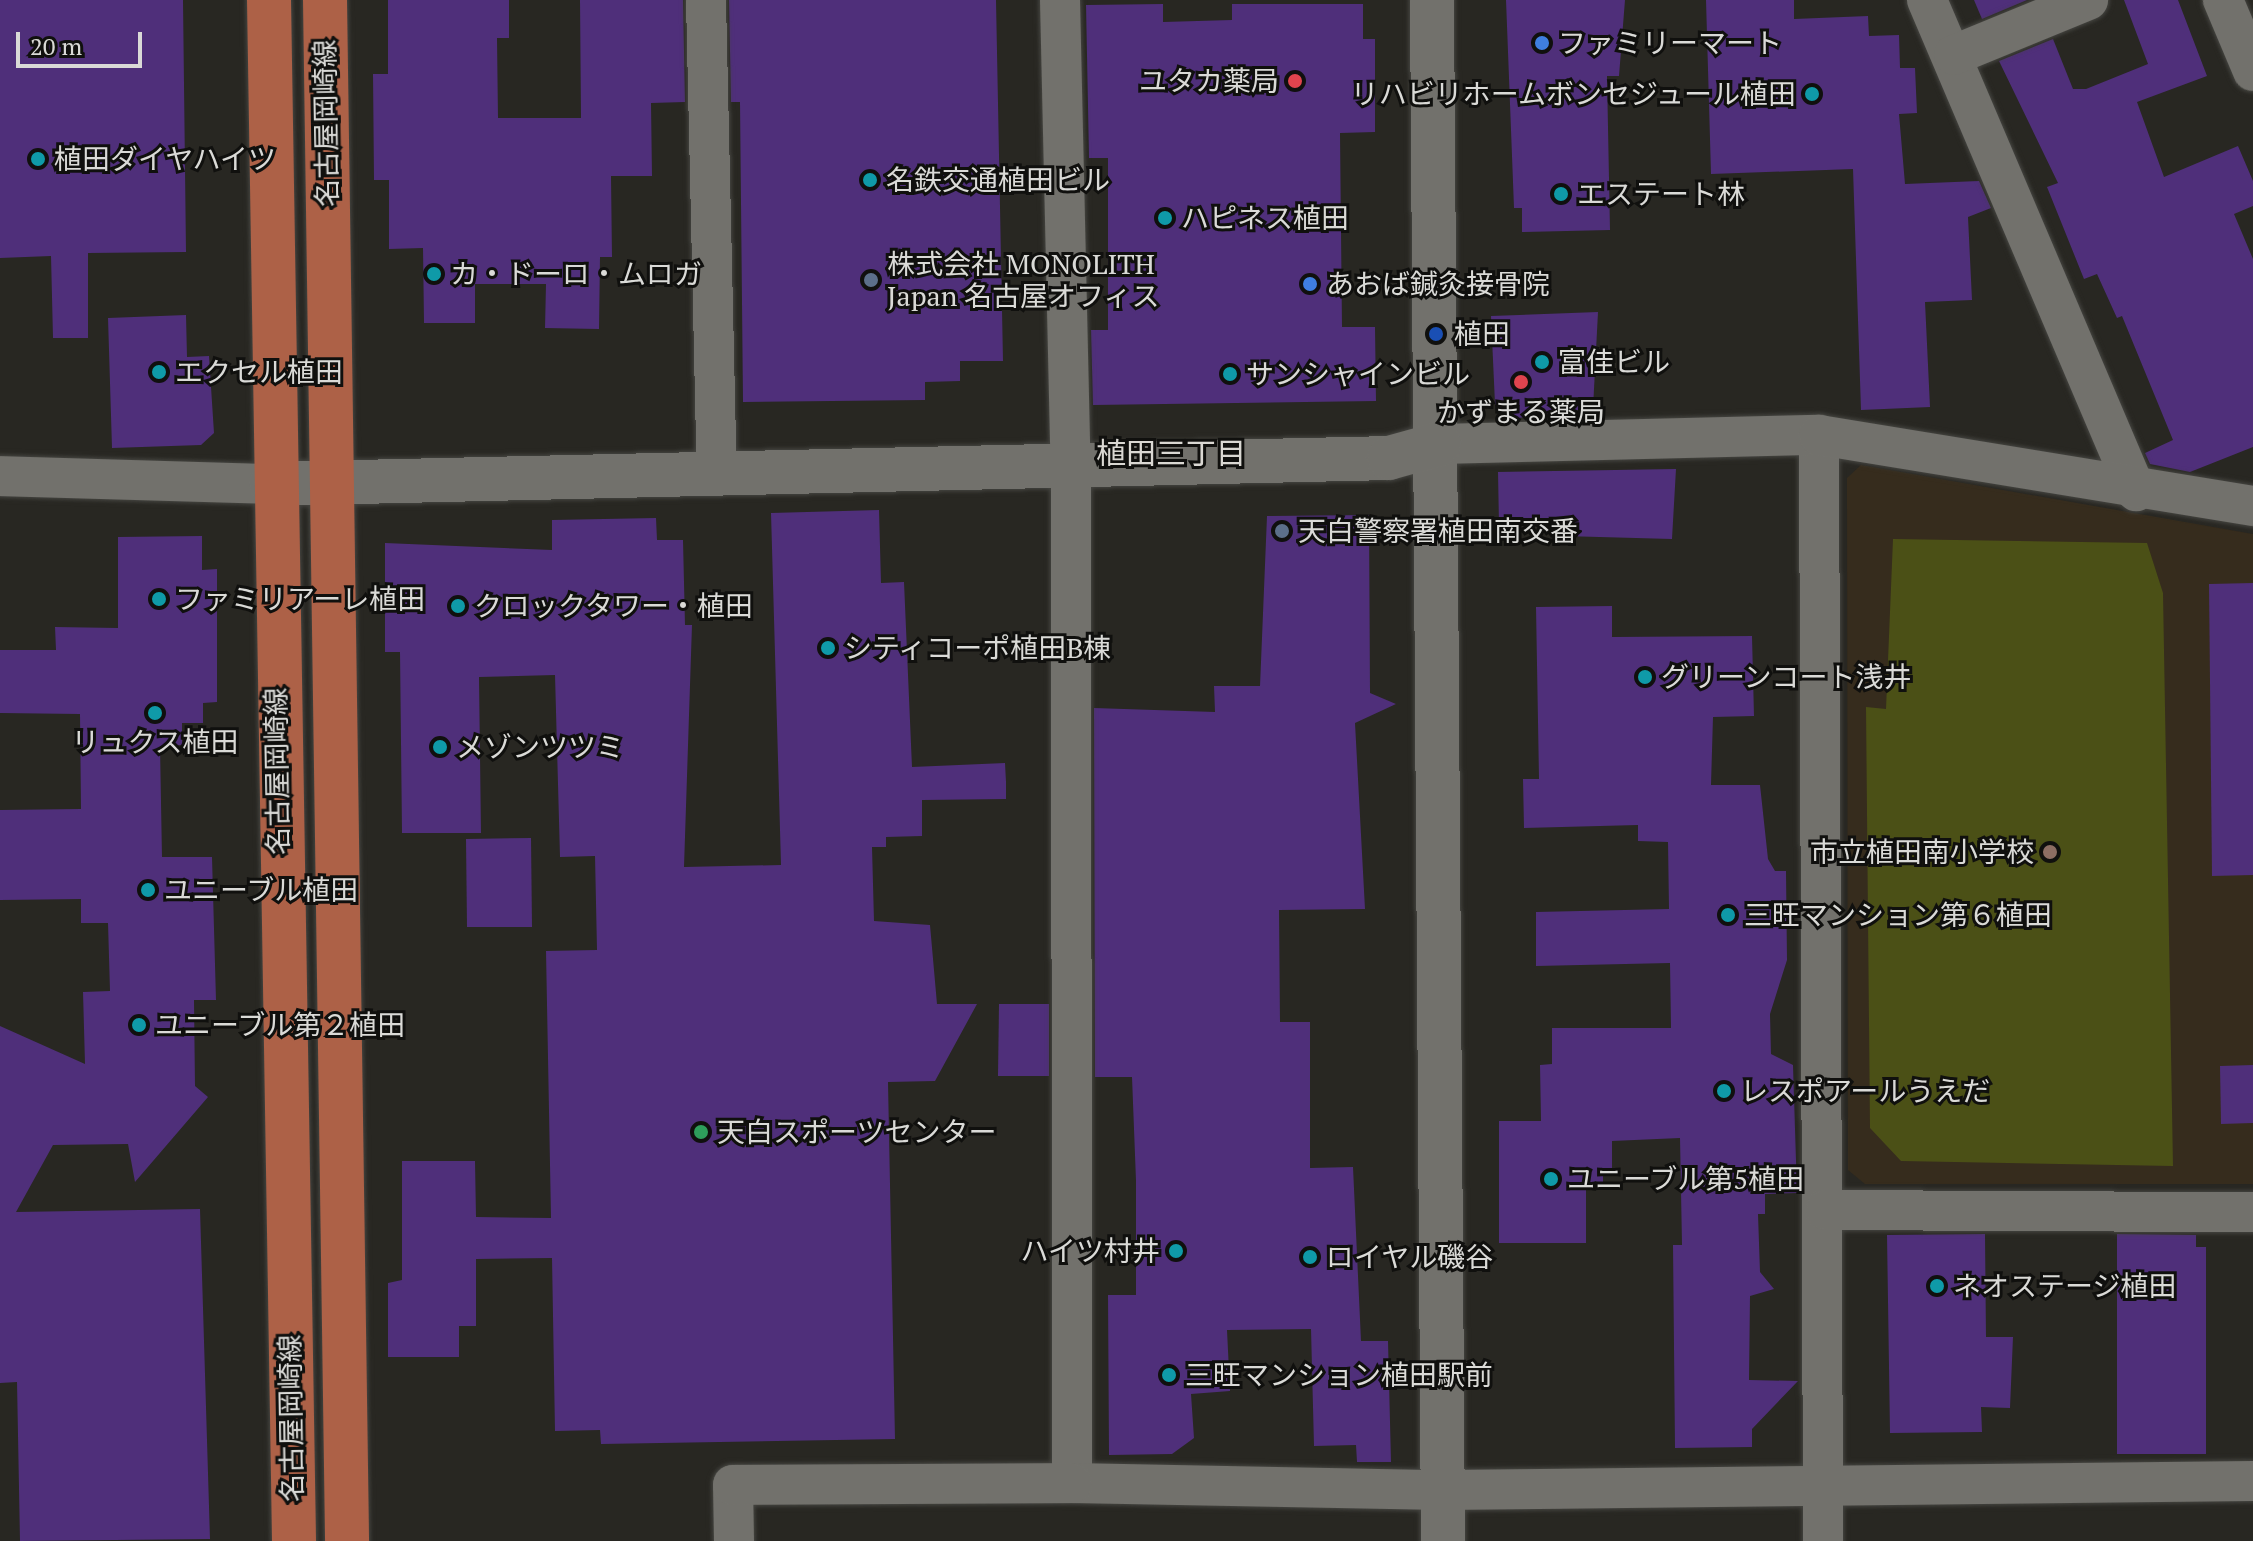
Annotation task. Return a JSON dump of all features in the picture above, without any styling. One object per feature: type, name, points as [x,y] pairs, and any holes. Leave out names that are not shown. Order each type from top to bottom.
[{"type":"main road","name":"名古屋岡崎線","points":[[269,0],[271,484],[294,1541]]},
{"type":"main road","name":"名古屋岡崎線","points":[[325,0],[347,1541]]},
{"type":"street","points":[[706,0],[717,476]]},
{"type":"street","points":[[1060,0],[1071,468],[1072,1483]]},
{"type":"street","points":[[1432,0],[1439,444],[1443,1541]]},
{"type":"street","points":[[1927,0],[1954,55],[2136,491]]},
{"type":"street","points":[[1954,55],[2088,0]]},
{"type":"street","points":[[2223,0],[2253,71]]},
{"type":"street","points":[[0,476],[330,486],[1389,458],[1439,444],[1819,435],[2136,491],[2253,506]]},
{"type":"street","points":[[1819,435],[1826,1210],[1823,1541]]},
{"type":"street","points":[[1826,1210],[2253,1212]]},
{"type":"street","points":[[734,1541],[733,1485],[1072,1483],[1443,1490],[2253,1481]]},
{"type":"shaded area","name":"市立植田南小学校","points":[[1861,465],[2253,534],[2253,1184],[1865,1184],[1848,1170],[1847,478]]},
{"type":"green space","name":"市立植田南小学校","points":[[1893,539],[2147,543],[2163,593],[2173,1166],[1901,1161],[1870,1128],[1866,707],[1886,709]]},
{"type":"building","points":[[0,0],[183,0],[186,252],[88,253],[88,338],[53,338],[51,256],[0,258]]},
{"type":"building","points":[[388,0],[509,0],[509,38],[497,38],[498,118],[581,118],[580,0],[683,0],[685,102],[651,103],[652,176],[611,176],[612,257],[600,257],[599,329],[545,328],[546,284],[475,284],[475,323],[424,323],[423,248],[389,249],[389,180],[374,180],[373,74],[388,74]]},
{"type":"building","name":"名鉄交通植田ビル","points":[[729,0],[996,0],[1003,361],[960,361],[960,381],[925,382],[925,400],[743,402],[740,102],[731,102]]},
{"type":"building","points":[[1506,0],[1625,0],[1619,76],[1607,76],[1610,230],[1522,232],[1522,208],[1514,208]]},
{"type":"building","points":[[1706,0],[1794,0],[1794,19],[1868,16],[1869,36],[1899,35],[1900,68],[1915,68],[1917,113],[1899,114],[1905,184],[1979,181],[1991,208],[1968,217],[1972,300],[1925,302],[1930,407],[1861,410],[1853,169],[1711,174]]},
{"type":"building","points":[[1974,0],[2027,0],[1982,19]]},
{"type":"building","points":[[2124,0],[2178,0],[2207,76],[2137,102],[2164,177],[2238,146],[2253,181],[2253,206],[2234,214],[2253,259],[2253,447],[2190,472],[2150,464],[2145,453],[2173,440],[2122,316],[2117,318],[2097,274],[2084,279],[2047,187],[2058,183],[1999,61],[2053,39],[2073,89],[2086,89],[2148,64]]},
{"type":"building","points":[[1163,4],[1163,22],[1232,20],[1232,4],[1363,4],[1363,39],[1375,39],[1375,132],[1340,133],[1342,327],[1375,327],[1376,401],[1093,405],[1091,330],[1108,330],[1108,158],[1089,158],[1086,5]]},
{"type":"building","name":"富佳ビル","points":[[1598,312],[1593,408],[1510,419],[1495,404],[1491,316]]},
{"type":"building","name":"エクセル植田","points":[[186,315],[187,357],[209,356],[214,433],[201,445],[112,448],[108,318]]},
{"type":"building","points":[[1676,469],[1672,539],[1563,536],[1562,523],[1499,525],[1498,472]]},
{"type":"building","points":[[879,510],[881,583],[904,582],[912,767],[1005,763],[1006,782],[1006,799],[922,800],[922,836],[886,837],[886,847],[872,847],[874,921],[930,925],[937,1004],[977,1004],[935,1081],[888,1082],[895,1439],[601,1444],[600,1430],[555,1431],[552,1258],[476,1259],[476,1326],[459,1326],[459,1357],[388,1357],[388,1283],[402,1280],[402,1161],[475,1161],[476,1217],[551,1218],[546,951],[597,950],[595,856],[560,857],[555,675],[479,677],[481,833],[402,833],[400,652],[385,652],[385,543],[552,550],[552,520],[656,518],[657,540],[683,540],[685,625],[692,625],[684,867],[781,865],[771,513]]},
{"type":"building","points":[[1369,515],[1370,693],[1396,704],[1355,723],[1365,909],[1279,910],[1280,1022],[1310,1022],[1310,1168],[1353,1167],[1361,1341],[1388,1341],[1391,1462],[1357,1462],[1356,1445],[1314,1446],[1311,1329],[1227,1330],[1230,1391],[1191,1394],[1194,1438],[1172,1454],[1109,1455],[1108,1295],[1136,1295],[1136,1181],[1132,1077],[1095,1077],[1094,708],[1215,712],[1214,686],[1260,686],[1267,516]]},
{"type":"building","points":[[202,536],[202,570],[217,569],[217,702],[203,703],[203,723],[182,723],[182,745],[160,746],[162,857],[212,857],[216,1000],[194,1000],[195,1086],[208,1097],[135,1182],[128,1144],[53,1145],[16,1212],[200,1209],[210,1539],[20,1541],[17,1382],[0,1383],[0,1026],[85,1064],[83,992],[110,991],[108,923],[81,923],[81,899],[0,900],[0,810],[81,809],[80,714],[0,713],[0,650],[56,650],[55,627],[118,628],[118,537]]},
{"type":"building","points":[[2253,583],[2253,875],[2212,876],[2209,584]]},
{"type":"building","points":[[1612,606],[1612,637],[1752,636],[1754,716],[1713,717],[1711,785],[1760,785],[1768,859],[1775,871],[1786,871],[1787,960],[1770,1014],[1771,1054],[1793,1065],[1797,1193],[1765,1194],[1765,1214],[1758,1214],[1760,1272],[1774,1289],[1750,1296],[1749,1380],[1798,1381],[1752,1429],[1752,1447],[1675,1448],[1673,1245],[1682,1245],[1680,1138],[1612,1141],[1612,1173],[1603,1173],[1603,1184],[1586,1184],[1586,1243],[1499,1243],[1499,1121],[1541,1121],[1540,1065],[1552,1064],[1552,1028],[1671,1028],[1670,963],[1536,966],[1536,912],[1669,909],[1668,842],[1638,841],[1638,825],[1524,828],[1523,779],[1539,779],[1536,607]]},
{"type":"building","points":[[531,838],[532,927],[467,927],[466,839]]},
{"type":"building","points":[[999,1004],[1049,1004],[1049,1076],[998,1076]]},
{"type":"building","points":[[2253,1065],[2253,1123],[2221,1124],[2220,1066]]},
{"type":"building","name":"ネオステージ植田","points":[[1985,1234],[1986,1337],[2013,1337],[2010,1408],[1981,1407],[1982,1432],[1890,1433],[1887,1235]]},
{"type":"building","points":[[2117,1234],[2196,1235],[2196,1247],[2206,1247],[2206,1454],[2117,1454]]},
{"type":"place","name":"ファミリーマート","points":[[1542,43]]},
{"type":"place","name":"ユタカ薬局","points":[[1295,81]]},
{"type":"place","name":"リハビリホームボンセジュール植田","points":[[1812,94]]},
{"type":"place","name":"植田ダイヤハイツ","points":[[38,159]]},
{"type":"place","name":"名鉄交通植田ビル","points":[[870,180]]},
{"type":"place","name":"エステート林","points":[[1561,194]]},
{"type":"place","name":"ハピネス植田","points":[[1165,218]]},
{"type":"place","name":"カ・ドーロ・ムロガ","points":[[434,274]]},
{"type":"place","name":"株式会社 MONOLITH Japan 名古屋オフィス","points":[[871,280]]},
{"type":"place","name":"あおば鍼灸接骨院","points":[[1310,284]]},
{"type":"place","name":"植田","points":[[1436,334]]},
{"type":"place","name":"富佳ビル","points":[[1542,362]]},
{"type":"place","name":"エクセル植田","points":[[159,372]]},
{"type":"place","name":"サンシャインビル","points":[[1230,374]]},
{"type":"place","name":"かずまる薬局","points":[[1521,382]]},
{"type":"place","name":"天白警察署植田南交番","points":[[1282,531]]},
{"type":"place","name":"ファミリアーレ植田","points":[[159,599]]},
{"type":"place","name":"クロックタワー・植田","points":[[458,606]]},
{"type":"place","name":"シティコーポ植田B棟","points":[[828,648]]},
{"type":"place","name":"グリーンコート浅井","points":[[1645,677]]},
{"type":"place","name":"リュクス植田","points":[[155,713]]},
{"type":"place","name":"メゾンツツミ","points":[[440,747]]},
{"type":"place","name":"市立植田南小学校","points":[[2050,852]]},
{"type":"place","name":"ユニーブル植田","points":[[148,890]]},
{"type":"place","name":"三旺マンション第６植田","points":[[1728,915]]},
{"type":"place","name":"ユニーブル第２植田","points":[[139,1025]]},
{"type":"place","name":"レスポアールうえだ","points":[[1724,1091]]},
{"type":"place","name":"天白スポーツセンター","points":[[701,1132]]},
{"type":"place","name":"ユニーブル第5植田","points":[[1551,1179]]},
{"type":"place","name":"ハイツ村井","points":[[1176,1251]]},
{"type":"place","name":"ロイヤル磯谷","points":[[1310,1257]]},
{"type":"place","name":"ネオステージ植田","points":[[1937,1286]]},
{"type":"place","name":"三旺マンション植田駅前","points":[[1169,1375]]},
{"type":"district","name":"植田三丁目","points":[[1171,453]]}]
